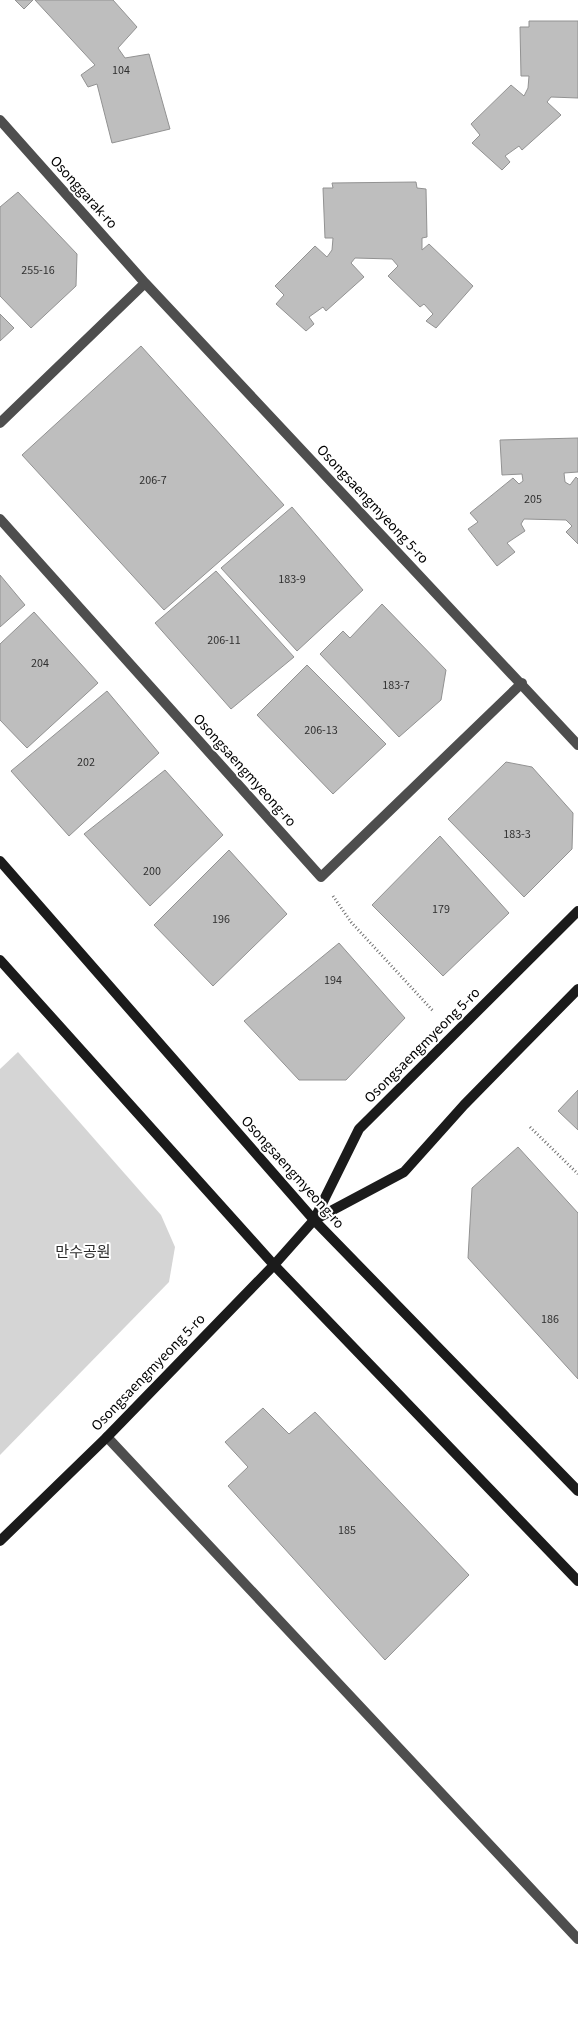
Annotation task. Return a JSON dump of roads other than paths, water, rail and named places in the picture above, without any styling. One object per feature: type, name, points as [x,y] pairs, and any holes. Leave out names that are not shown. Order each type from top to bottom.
[{"type":"street","name":"Osonggarak-ro","points":[[0,120],[146,283]]},
{"type":"street","points":[[0,423],[146,283]]},
{"type":"street","name":"Osongsaengmyeong 5-ro","points":[[146,283],[578,745]]},
{"type":"street","name":"Osongsaengmyeong-ro","points":[[0,519],[321,877],[522,683]]},
{"type":"street","name":"Osongsaengmyeong-ro","points":[[0,861],[314,1220],[578,1491]]},
{"type":"street","name":"Osongsaengmyeong 5-ro","points":[[0,1541],[107,1437],[274,1265],[314,1220],[359,1129],[578,911]]},
{"type":"street","points":[[0,960],[274,1265],[578,1581]]},
{"type":"street","name":"Osongsaengmyeong 5-ro","points":[[314,1220],[404,1172],[464,1105],[578,988]]},
{"type":"street","points":[[107,1437],[578,1939]]},
{"type":"park label","name":"만수공원","points":[[83,1252]]}]
